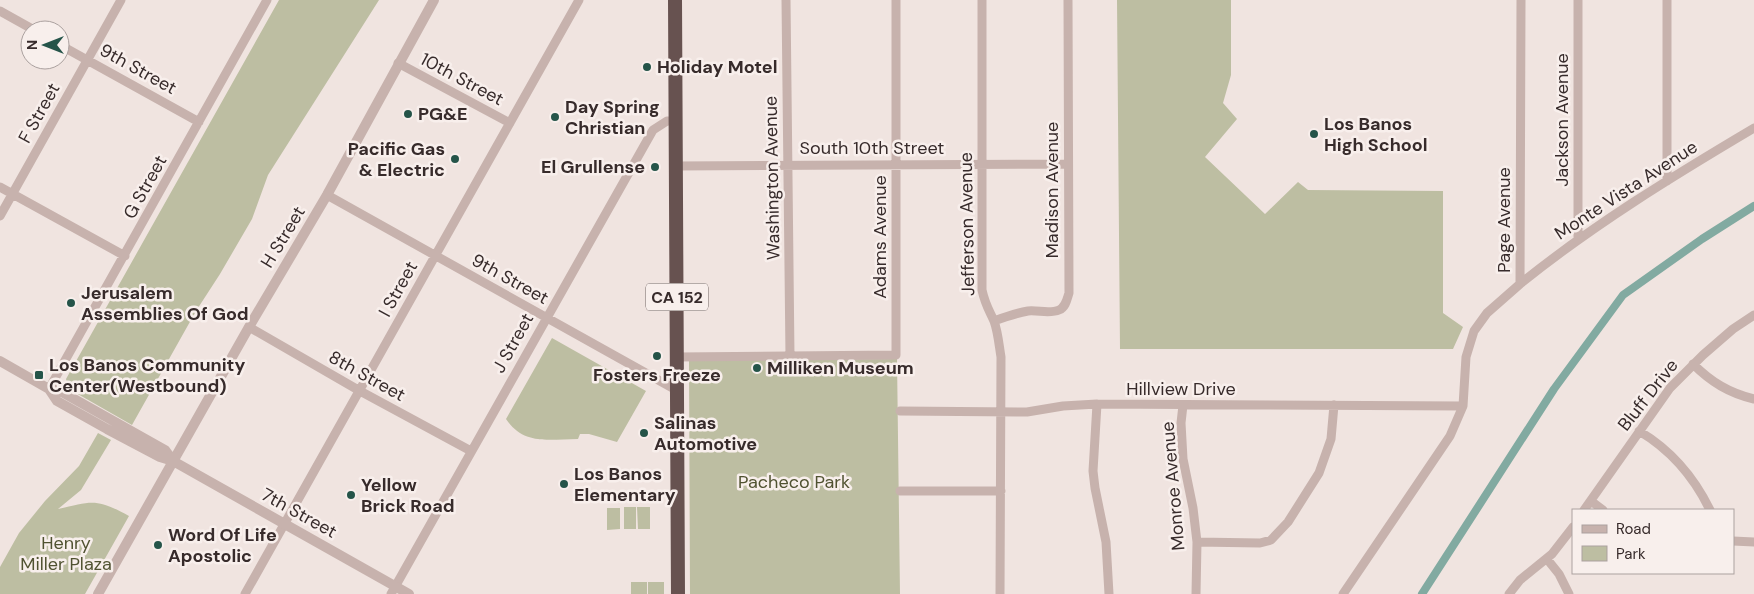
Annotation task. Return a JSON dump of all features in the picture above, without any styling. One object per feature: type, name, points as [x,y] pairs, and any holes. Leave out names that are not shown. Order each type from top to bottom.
[{"type":"highway","name":"CA 152","points":[[675,0],[678,594]]},
{"type":"street","name":"F Street","points":[[0,216],[121,0]]},
{"type":"street","name":"G Street","points":[[49,389],[268,0]]},
{"type":"street","name":"H Street","points":[[99,594],[249,327],[327,195],[434,0]]},
{"type":"street","name":"I Street","points":[[245,594],[579,0]]},
{"type":"street","name":"Washington Avenue","points":[[786,0],[790,356]]},
{"type":"street","name":"Adams Avenue","points":[[790,356],[896,355],[896,0]]},
{"type":"street","name":"Jefferson Avenue","points":[[982,0],[982,290],[985,305],[994,321],[1001,357],[1000,594]]},
{"type":"street","name":"Madison Avenue","points":[[994,321],[1011,314],[1060,310],[1066,304],[1070,293],[1068,0]]},
{"type":"street","name":"Page Avenue","points":[[1343,594],[1450,436],[1463,406],[1466,356],[1474,331],[1487,312],[1520,284],[1521,0]]},
{"type":"street","name":"Jackson Avenue","points":[[1578,0],[1578,239]]},
{"type":"street","points":[[1667,0],[1667,181]]},
{"type":"street","points":[[0,11],[20,22]]},
{"type":"street","name":"9th Street","points":[[70,51],[199,122]]},
{"type":"street","name":"10th Street","points":[[398,63],[510,123]]},
{"type":"street","name":"J Street","points":[[393,590],[653,130],[667,121],[676,121]]},
{"type":"street","name":"Monte Vista Avenue","points":[[1520,284],[1578,239],[1667,181],[1754,128]]},
{"type":"street","name":"South 10th Street","points":[[676,166],[1068,164]]},
{"type":"street","points":[[0,187],[125,256]]},
{"type":"street","name":"9th Street","points":[[327,195],[678,391]]},
{"type":"street","name":"Bluff Drive","points":[[1585,509],[1662,398],[1693,364],[1754,315]]},
{"type":"street","name":"8th Street","points":[[249,327],[360,391],[471,451]]},
{"type":"street","points":[[677,357],[790,356]]},
{"type":"street","name":"7th Street","points":[[0,361],[49,389],[57,401],[106,429],[160,457],[173,461],[285,524],[393,590],[409,594]]},
{"type":"street","points":[[1693,364],[1708,378],[1725,389],[1754,399]]},
{"type":"street","points":[[1097,404],[1093,471],[1106,542],[1109,594]]},
{"type":"street","name":"Hillview Drive","points":[[900,411],[1027,412],[1063,406],[1097,404],[1463,406]]},
{"type":"street","name":"Monroe Avenue","points":[[1183,405],[1181,423],[1183,459],[1193,508],[1197,542],[1196,594]]},
{"type":"street","points":[[1197,542],[1260,543],[1270,540],[1288,522],[1319,473],[1331,439],[1334,405]]},
{"type":"street","points":[[1639,432],[1674,457],[1696,484],[1709,509]]},
{"type":"street","points":[[900,491],[1001,491]]},
{"type":"street","points":[[1591,501],[1602,509]]},
{"type":"street","points":[[1509,594],[1520,580],[1558,548],[1572,528]]},
{"type":"street","points":[[1734,541],[1754,542]]},
{"type":"street","points":[[1547,559],[1559,574],[1569,594]]},
{"type":"green space","points":[[279,0],[379,0],[268,175],[252,219],[196,311],[132,425],[69,389],[66,379]]},
{"type":"green space","points":[[1117,0],[1231,0],[1231,75],[1223,103],[1237,119],[1205,157],[1265,214],[1298,182],[1308,190],[1443,191],[1443,313],[1463,327],[1453,349],[1120,349]]},
{"type":"green space","points":[[552,338],[646,391],[617,442],[589,434],[580,434],[578,439],[538,439],[521,434],[506,419]]},
{"type":"green space","name":"Pacheco Park","points":[[897,359],[900,594],[690,594],[689,360]]},
{"type":"green space","name":"Henry Miller Plaza","points":[[98,433],[111,440],[81,490],[58,509],[94,503],[109,506],[129,516],[85,594],[0,594],[0,567],[19,533],[45,501],[79,466]]},
{"type":"green space","points":[[624,507],[636,507],[636,529],[624,529]]},
{"type":"green space","points":[[637,507],[650,507],[650,529],[638,529]]},
{"type":"green space","points":[[607,508],[620,508],[620,529],[607,530]]},
{"type":"green space","points":[[631,582],[647,582],[647,594],[631,594]]},
{"type":"green space","points":[[648,582],[664,582],[664,594],[648,594]]},
{"type":"waterway","points":[[1422,594],[1554,389],[1623,295],[1702,239],[1754,206]]},
{"type":"waterway","points":[[1574,360],[1577,355]]},
{"type":"place","name":"Holiday Motel","points":[[647,67]]},
{"type":"place","name":"PG&E","points":[[408,114]]},
{"type":"place","name":"Day Spring Christian","points":[[555,117]]},
{"type":"place","name":"Los Banos High School","points":[[1314,134]]},
{"type":"place","name":"Pacific Gas & Electric","points":[[455,159]]},
{"type":"place","name":"El Grullense","points":[[655,167]]},
{"type":"place","name":"Jerusalem Assemblies Of God","points":[[71,303]]},
{"type":"place","name":"Fosters Freeze","points":[[657,356]]},
{"type":"place","name":"Milliken Museum","points":[[757,368]]},
{"type":"place","name":"Los Banos Community Center(Westbound)","points":[[39,375]]},
{"type":"place","name":"Salinas Automotive","points":[[644,433]]},
{"type":"place","name":"Los Banos Elementary","points":[[564,484]]},
{"type":"place","name":"Yellow Brick Road","points":[[351,495]]},
{"type":"place","name":"Word Of Life Apostolic","points":[[158,545]]}]
